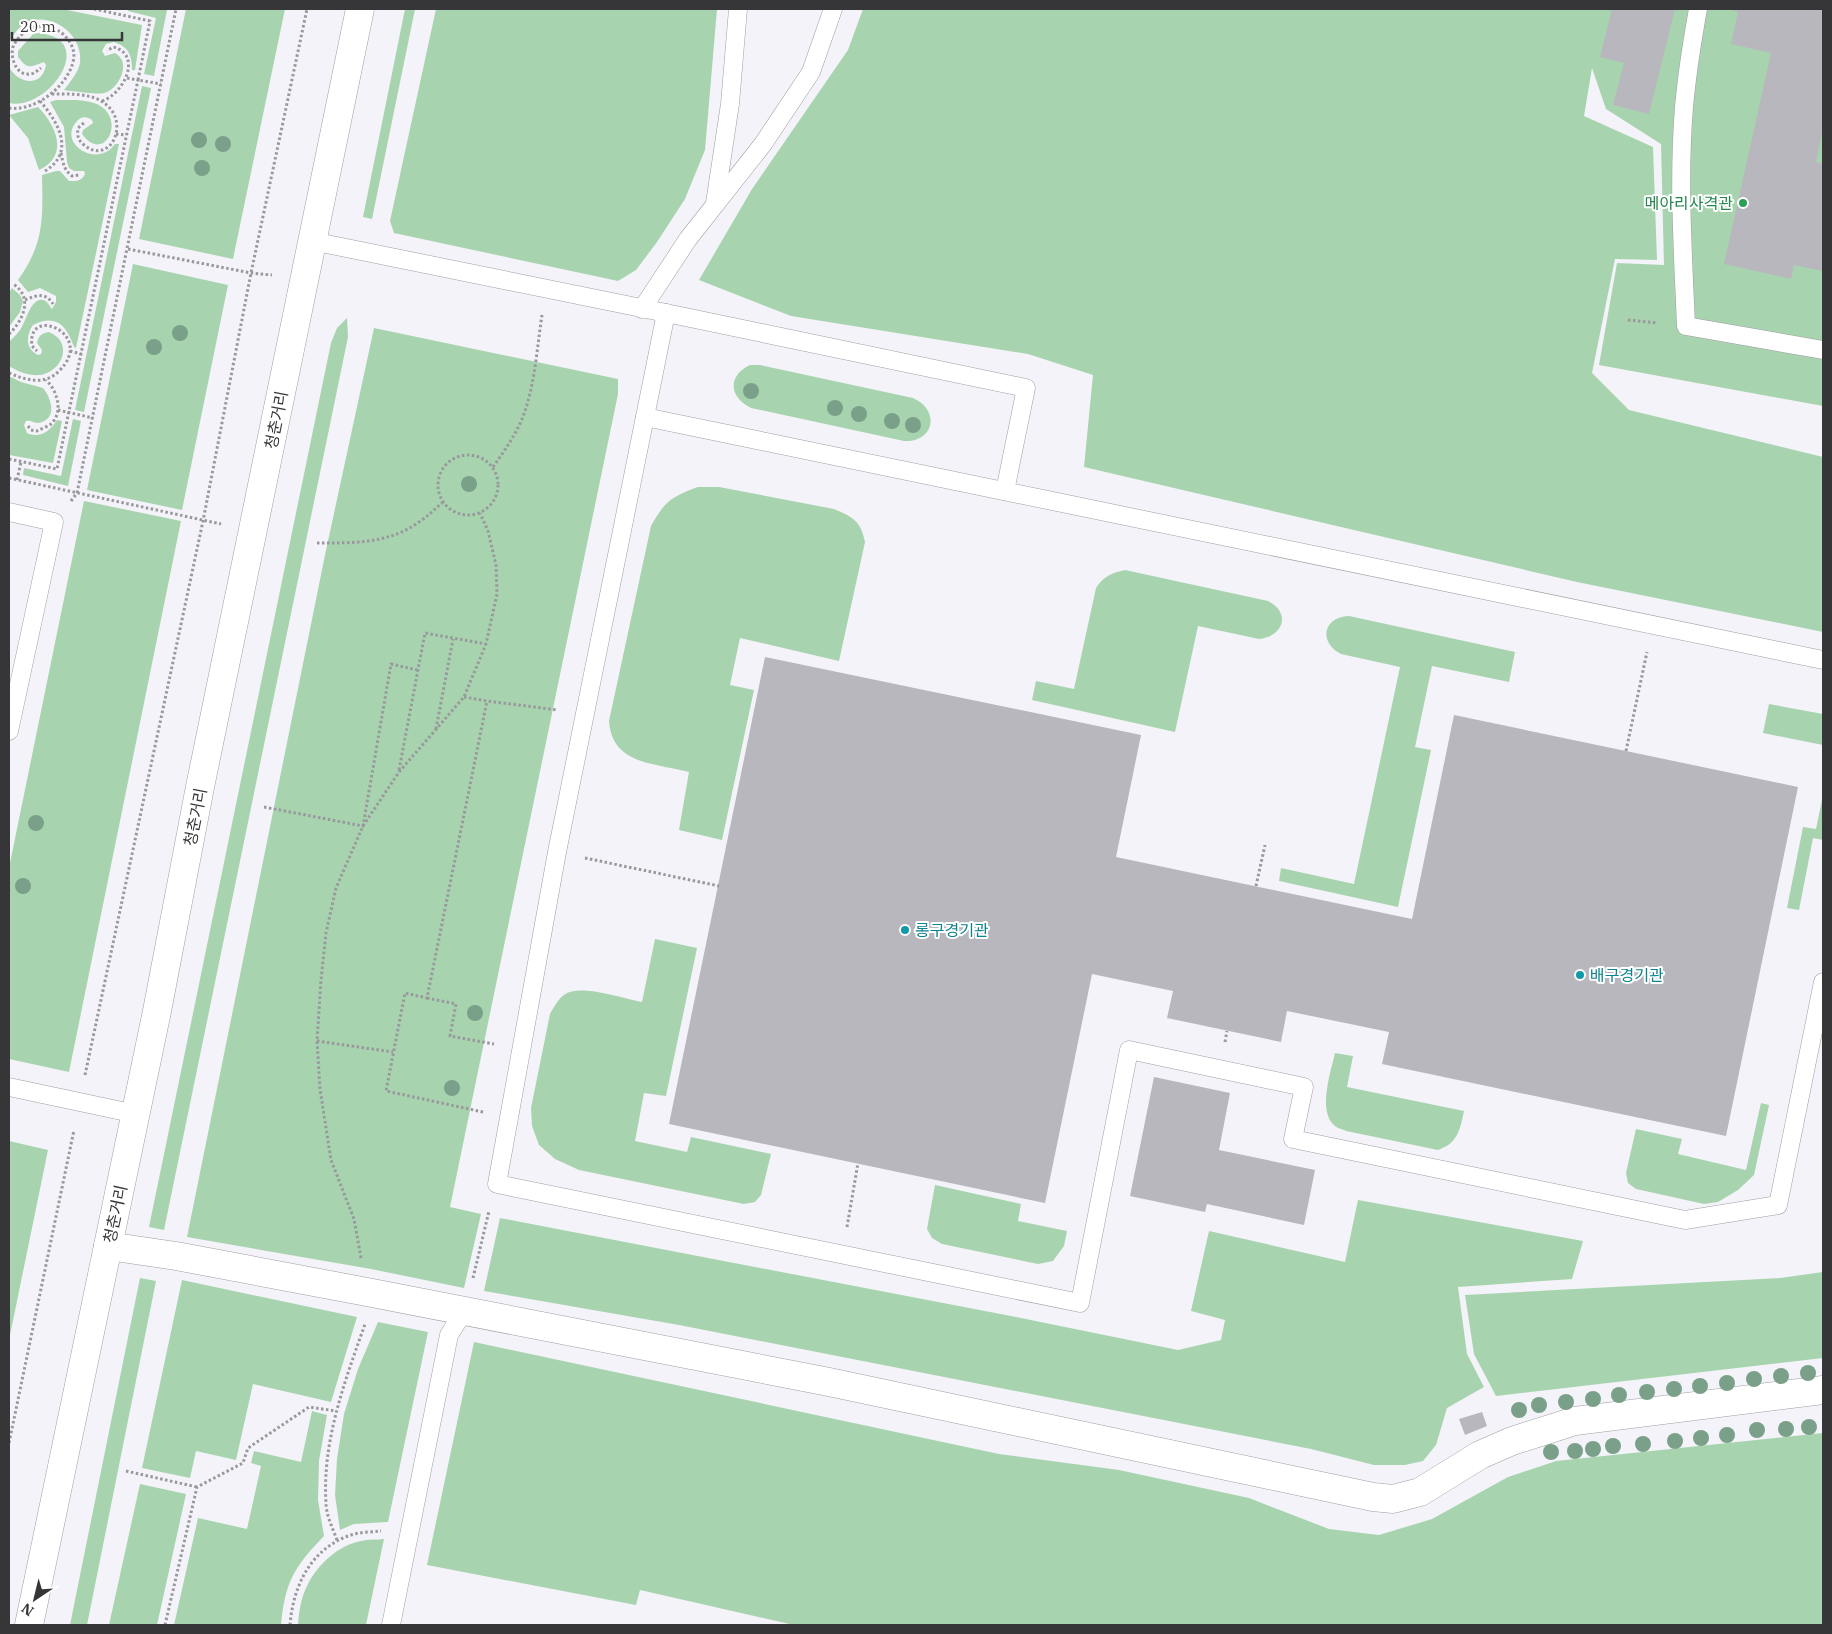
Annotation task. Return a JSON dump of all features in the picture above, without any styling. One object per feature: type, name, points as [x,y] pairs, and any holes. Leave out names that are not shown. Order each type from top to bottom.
[{"type":"street","name":"청춘거리","points":[[29,1625],[136,1114],[304,277],[360,9]]},
{"type":"street","points":[[108,1246],[176,1256],[367,1292],[829,1382],[1363,1495],[1394,1499],[1420,1492],[1480,1455],[1512,1440],[1575,1420],[1823,1390]]},
{"type":"lane","points":[[715,204],[730,104],[738,9]]},
{"type":"lane","points":[[642,309],[688,239],[762,144],[811,72],[833,9]]},
{"type":"lane","points":[[1698,9],[1687,74],[1681,166],[1686,326],[1823,350]]},
{"type":"lane","points":[[312,241],[1026,388],[1005,491]]},
{"type":"lane","points":[[666,314],[557,852],[496,1184],[1080,1303],[1129,1050],[1304,1087],[1294,1139],[1685,1220],[1778,1206],[1823,982]]},
{"type":"lane","points":[[645,418],[1823,660]]},
{"type":"lane","points":[[9,512],[54,522],[9,731]]},
{"type":"lane","points":[[9,1087],[136,1114]]},
{"type":"lane","points":[[391,1625],[449,1336],[464,1311]]},
{"type":"path","points":[[9,460],[56,469],[150,21],[94,9]]},
{"type":"path","points":[[76,494],[176,9]]},
{"type":"path","points":[[9,1443],[203,521],[251,273],[307,9]]},
{"type":"path","points":[[9,108],[28,106],[40,101],[58,88],[70,71],[74,52],[70,42],[62,33],[54,28],[42,25],[30,29],[19,38],[13,48],[12,57],[15,65],[21,72],[27,74],[35,73],[42,68]]},
{"type":"path","points":[[102,101],[115,94],[127,78],[128,63],[125,55],[118,48],[113,47],[107,50]]},
{"type":"path","points":[[127,78],[161,84]]},
{"type":"path","points":[[51,94],[96,98],[111,108],[116,117],[116,134],[113,143],[98,151],[90,149],[78,139],[78,128],[86,122]]},
{"type":"path","points":[[40,101],[51,114],[60,130],[63,166],[72,176],[79,175]]},
{"type":"path","points":[[116,134],[126,135]]},
{"type":"path","points":[[44,171],[52,166],[61,153]]},
{"type":"path","points":[[128,249],[251,273],[304,277]]},
{"type":"path","points":[[9,334],[24,313],[25,300],[18,287],[12,284]]},
{"type":"path","points":[[493,467],[510,442],[524,414],[530,390],[546,289]]},
{"type":"path","points":[[25,300],[40,295],[46,296],[53,304]]},
{"type":"path","points":[[1628,320],[1659,323]]},
{"type":"path","points":[[9,373],[26,380],[46,380],[54,376],[66,363],[70,351],[67,337],[50,326],[37,328],[33,331],[31,338],[32,346],[37,350]]},
{"type":"path","points":[[70,351],[81,354]]},
{"type":"path","points":[[28,426],[31,430],[37,431],[52,423],[56,416],[58,410],[56,395],[46,380]]},
{"type":"path","points":[[58,410],[92,418]]},
{"type":"path","points":[[470,454],[483,458],[493,467],[498,480],[498,493],[491,505],[480,513],[466,515],[454,512],[443,502],[438,490],[439,476],[445,464],[457,456],[470,454]]},
{"type":"path","points":[[17,480],[21,462]]},
{"type":"path","points":[[9,478],[203,521],[254,530]]},
{"type":"path","points":[[317,543],[360,543],[391,536],[418,523],[443,502]]},
{"type":"path","points":[[336,1540],[326,1505],[327,1467],[336,1411],[368,1314],[367,1292],[354,1219],[332,1160],[320,1089],[318,1041],[321,980],[328,924],[336,888],[362,826],[399,772],[464,696],[486,644],[497,594],[496,565],[488,531],[480,513]]},
{"type":"path","points":[[1626,751],[1652,625]]},
{"type":"path","points":[[399,772],[424,633],[486,644]]},
{"type":"path","points":[[435,731],[453,639]]},
{"type":"path","points":[[362,826],[390,664],[418,670]]},
{"type":"path","points":[[464,696],[486,701],[585,713]]},
{"type":"path","points":[[427,998],[486,701]]},
{"type":"path","points":[[264,807],[362,826]]},
{"type":"path","points":[[1256,886],[1265,846]]},
{"type":"path","points":[[557,852],[719,886]]},
{"type":"path","points":[[509,1117],[386,1090],[405,993],[456,1004],[450,1036],[521,1049]]},
{"type":"path","points":[[318,1041],[393,1052]]},
{"type":"path","points":[[842,1254],[858,1164]]},
{"type":"path","points":[[464,1311],[496,1184]]},
{"type":"path","points":[[126,1472],[196,1487],[243,1463],[248,1448],[309,1407],[336,1411]]},
{"type":"path","points":[[165,1625],[196,1487]]},
{"type":"path","points":[[290,1625],[292,1605],[300,1579],[315,1559],[336,1540],[353,1534],[383,1531],[409,1536]]},
{"type":"green space","points":[[9,9],[62,9],[142,25],[135,70],[132,70],[130,55],[123,46],[114,42],[106,44],[102,51],[105,56],[115,53],[123,64],[121,76],[117,84],[108,92],[101,93],[64,90],[76,74],[80,63],[80,52],[71,34],[54,22],[34,20],[24,24],[9,42]]},
{"type":"green space","points":[[128,9],[167,10],[154,76],[144,74],[156,18],[128,11]]},
{"type":"green space","points":[[186,9],[285,9],[233,259],[139,239]]},
{"type":"green space","points":[[405,9],[415,9],[372,219],[363,217]]},
{"type":"green space","points":[[436,9],[717,9],[705,150],[685,199],[636,270],[618,281],[394,233],[390,221]]},
{"type":"green space","points":[[863,9],[1823,9],[1823,406],[1599,365],[1617,263],[1664,265],[1661,144],[1606,109],[1592,68],[1584,116],[1653,147],[1657,260],[1615,259],[1592,373],[1629,410],[1823,457],[1823,632],[1577,582],[1084,467],[1093,375],[1028,354],[791,316],[699,280],[752,189],[848,50]]},
{"type":"green space","points":[[34,33],[54,37],[64,46],[67,58],[62,72],[52,85],[39,96],[24,103],[9,103],[9,67],[18,77],[29,81],[40,77],[44,72],[46,65],[44,62],[27,66],[18,57],[18,51]]},
{"type":"green space","points":[[142,86],[151,88],[84,412],[75,410]]},
{"type":"green space","points":[[56,100],[80,100],[94,103],[104,109],[110,117],[112,127],[110,135],[105,141],[98,144],[91,142],[82,134],[83,130],[93,123],[92,120],[85,117],[78,120],[72,128],[72,137],[75,144],[81,150],[89,154],[98,154],[107,151],[115,144],[119,144],[76,348],[64,328],[54,321],[48,320],[33,325],[29,333],[28,342],[34,352],[38,355],[41,354],[42,350],[37,343],[38,338],[44,333],[49,332],[57,337],[63,350],[62,357],[54,369],[47,373],[31,375],[9,366],[9,342],[20,330],[35,302],[43,300],[52,309],[56,302],[56,296],[40,288],[28,292],[18,280],[33,254],[40,230],[42,218],[42,175],[60,171],[69,181],[77,181],[85,174],[84,171],[74,171],[69,168],[64,127],[50,102]]},
{"type":"green space","points":[[38,107],[50,122],[57,140],[57,149],[54,157],[49,164],[39,170],[28,138],[9,115]]},
{"type":"green space","points":[[133,264],[228,285],[182,510],[87,490]]},
{"type":"green space","points":[[12,288],[20,295],[23,301],[20,312],[9,327],[9,293]]},
{"type":"green space","points":[[347,318],[348,337],[164,1230],[149,1227],[331,343],[337,328]]},
{"type":"green space","points":[[374,328],[618,379],[618,394],[450,1207],[481,1214],[464,1288],[371,1269],[187,1237],[325,555]]},
{"type":"green space","points":[[750,365],[760,365],[913,398],[922,403],[927,410],[930,417],[928,431],[914,440],[904,441],[751,408],[738,398],[734,387],[737,375]]},
{"type":"green space","points":[[9,376],[21,382],[43,388],[51,403],[51,414],[44,421],[34,423],[26,421],[24,425],[27,433],[36,435],[44,433],[57,420],[62,421],[53,463],[9,455]]},
{"type":"green space","points":[[73,419],[81,421],[68,486],[23,475],[24,468],[61,476]]},
{"type":"green space","points":[[698,487],[719,487],[834,509],[858,524],[865,542],[839,661],[740,638],[730,685],[754,690],[722,840],[679,830],[689,772],[650,764],[637,760],[627,754],[618,746],[612,735],[609,721],[651,526],[665,505],[675,497]]},
{"type":"green space","points":[[84,501],[181,521],[69,1072],[9,1059],[9,868]]},
{"type":"green space","points":[[1125,570],[1268,601],[1280,612],[1282,618],[1279,629],[1268,637],[1259,639],[1198,626],[1175,732],[1032,700],[1036,681],[1074,689],[1096,588],[1108,576]]},
{"type":"green space","points":[[1349,616],[1515,652],[1509,682],[1432,666],[1415,747],[1431,750],[1398,907],[1279,881],[1281,868],[1354,884],[1400,667],[1341,654],[1334,649],[1327,637],[1329,625],[1340,617]]},
{"type":"green space","points":[[1769,704],[1823,714],[1823,745],[1763,733]]},
{"type":"green space","points":[[1823,795],[1823,840],[1813,838],[1799,910],[1787,908],[1803,827],[1816,829]]},
{"type":"green space","points":[[655,939],[697,948],[666,1096],[644,1093],[635,1141],[687,1152],[691,1137],[771,1154],[761,1195],[755,1202],[744,1204],[579,1170],[555,1159],[539,1145],[532,1126],[531,1108],[550,1014],[556,1003],[564,995],[580,991],[591,991],[642,1002]]},
{"type":"green space","points":[[1335,1053],[1353,1056],[1347,1087],[1464,1111],[1454,1140],[1438,1150],[1346,1131],[1336,1127],[1330,1120],[1326,1101],[1328,1080]]},
{"type":"green space","points":[[1761,1103],[1769,1105],[1754,1175],[1738,1190],[1718,1202],[1704,1204],[1636,1189],[1628,1183],[1626,1173],[1636,1129],[1682,1139],[1678,1154],[1746,1170]]},
{"type":"green space","points":[[9,1141],[48,1150],[9,1340]]},
{"type":"green space","points":[[935,1185],[1021,1204],[1018,1221],[1067,1231],[1064,1246],[1053,1261],[1038,1264],[942,1244],[932,1238],[927,1229]]},
{"type":"green space","points":[[1358,1200],[1583,1241],[1572,1279],[1458,1287],[1467,1354],[1484,1387],[1447,1408],[1436,1445],[1423,1461],[1405,1465],[1374,1465],[1311,1449],[679,1325],[484,1291],[500,1218],[1178,1350],[1221,1340],[1225,1320],[1191,1311],[1209,1231],[1345,1262]]},
{"type":"green space","points":[[1823,1272],[1823,1358],[1496,1396],[1474,1354],[1465,1295],[1780,1278]]},
{"type":"green space","points":[[140,1278],[156,1281],[87,1625],[70,1625]]},
{"type":"green space","points":[[182,1280],[357,1317],[331,1402],[253,1384],[236,1460],[196,1451],[190,1478],[142,1468]]},
{"type":"green space","points":[[378,1322],[428,1332],[388,1522],[354,1524],[340,1530],[335,1495],[337,1459],[344,1414],[358,1369]]},
{"type":"green space","points":[[474,1342],[999,1454],[1119,1470],[1249,1498],[1329,1529],[1379,1535],[1432,1519],[1508,1477],[1556,1461],[1823,1433],[1823,1625],[794,1625],[640,1590],[636,1605],[427,1565]]},
{"type":"green space","points":[[312,1411],[327,1415],[319,1461],[318,1500],[324,1536],[298,1566],[288,1586],[281,1625],[174,1625],[198,1518],[247,1529],[261,1466],[251,1463],[254,1451],[301,1462]]},
{"type":"green space","points":[[140,1484],[186,1494],[157,1625],[109,1625]]},
{"type":"green space","points":[[384,1539],[366,1625],[298,1625],[301,1604],[306,1589],[317,1569],[330,1556],[353,1543]]},
{"type":"building","points":[[1612,9],[1675,9],[1649,114],[1613,105],[1624,63],[1600,57]]},
{"type":"building","points":[[1728,9],[1823,9],[1823,128],[1816,162],[1823,163],[1823,271],[1794,265],[1791,279],[1724,264],[1771,53],[1731,44],[1738,12]]},
{"type":"building","points":[[765,657],[1141,735],[1116,857],[1412,919],[1454,715],[1798,787],[1726,1136],[1382,1064],[1389,1032],[1287,1011],[1281,1042],[1167,1018],[1173,991],[1092,974],[1045,1203],[669,1124]]},
{"type":"building","points":[[1154,1077],[1230,1093],[1219,1150],[1315,1170],[1304,1225],[1207,1204],[1205,1212],[1130,1196]]},
{"type":"building","points":[[1482,1412],[1487,1426],[1465,1435],[1459,1419]]},
{"type":"place","name":"메아리사격관","points":[[1743,203]]},
{"type":"place","name":"롱구경기관","points":[[905,930]]},
{"type":"place","name":"배구경기관","points":[[1580,975]]}]
